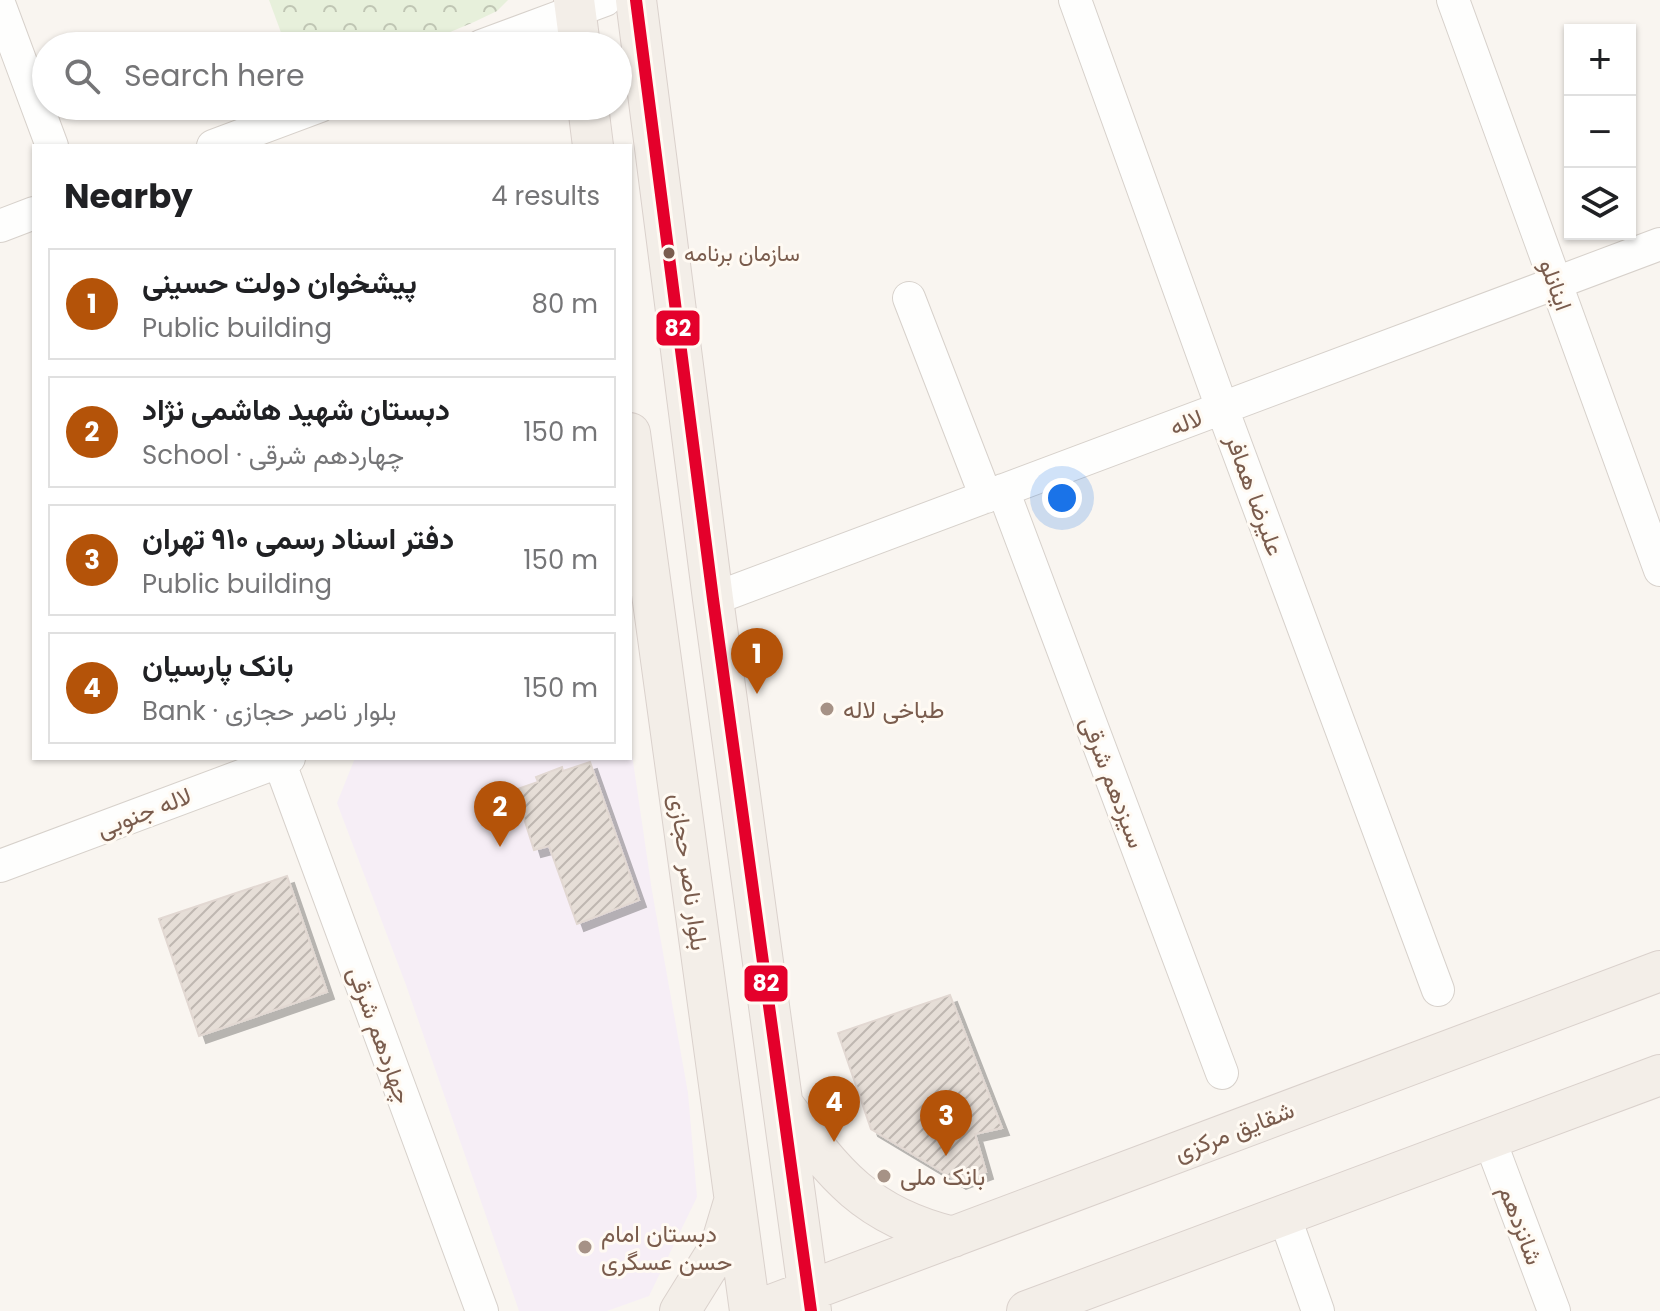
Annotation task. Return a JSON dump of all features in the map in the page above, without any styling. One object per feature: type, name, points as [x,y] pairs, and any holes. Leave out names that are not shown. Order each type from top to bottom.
[{"type":"main road","points":[[636,0],[713,599],[810,1301]]},
{"type":"main road","points":[[590,120],[593,144]]},
{"type":"main road","name":"بلوار ناصر حجازی","points":[[632,465],[642,626],[753,1311]]},
{"type":"main road","name":"شقایق مرکزی","points":[[753,1311],[810,1301],[953,1237],[1660,971]]},
{"type":"main road","points":[[1027,1311],[1660,1075]]},
{"type":"main road","points":[[781,1103],[818,1151],[864,1199],[918,1229],[953,1237]]},
{"type":"main road","points":[[680,1311],[721,1245],[735,1197]]},
{"type":"street","name":"علیرضا همافر","points":[[1075,0],[1222,408],[1438,990]]},
{"type":"street","name":"اینانلو","points":[[1453,0],[1660,570]]},
{"type":"street","points":[[0,6],[32,92]]},
{"type":"street","points":[[526,32],[584,14]]},
{"type":"street","points":[[42,120],[51,144]]},
{"type":"street","points":[[218,144],[283,120]]},
{"type":"street","points":[[0,226],[32,214]]},
{"type":"street","name":"لاله","points":[[713,599],[1660,244]]},
{"type":"street","name":"سیزدهم شرقی","points":[[909,298],[994,494],[1222,1073]]},
{"type":"street","name":"لاله جنوبی","points":[[0,866],[279,760]]},
{"type":"street","name":"چهاردهم شرقی","points":[[282,760],[482,1311]]},
{"type":"street","name":"شانزدهم","points":[[1489,1138],[1554,1311]]},
{"type":"street","points":[[1284,1215],[1318,1311]]},
{"type":"shaded area","points":[[632,755],[652,891],[688,1093],[697,1197],[649,1296],[607,1311],[519,1311],[406,985],[337,803],[354,760],[632,760]]},
{"type":"green space","points":[[269,0],[508,0],[497,11],[450,32],[281,32]]},
{"type":"building","points":[[590,762],[639,900],[577,924],[549,846],[534,850],[515,790],[538,782],[536,777],[562,767],[563,771]]},
{"type":"building","points":[[287,876],[327,992],[199,1036],[159,919]]},
{"type":"building","points":[[950,995],[1002,1128],[975,1134],[986,1172],[959,1182],[871,1129],[838,1033]]},
{"type":"transit line","name":"82","points":[[636,0],[713,599],[811,1311]]},
{"type":"place","name":"سازمان برنامه","points":[[669,253]]},
{"type":"place","name":"پیشخوان دولت حسینی","points":[[757,694]]},
{"type":"place","name":"طباخی لاله","points":[[827,709]]},
{"type":"place","name":"دبستان شهید هاشمی نژاد","points":[[500,847]]},
{"type":"place","name":"بانک پارسیان","points":[[834,1142]]},
{"type":"place","name":"دفتر اسناد رسمی ۹۱۰ تهران","points":[[946,1156]]},
{"type":"place","name":"بانک ملی","points":[[884,1176]]},
{"type":"place","name":"دبستان امام حسن عسگری","points":[[585,1247]]}]
